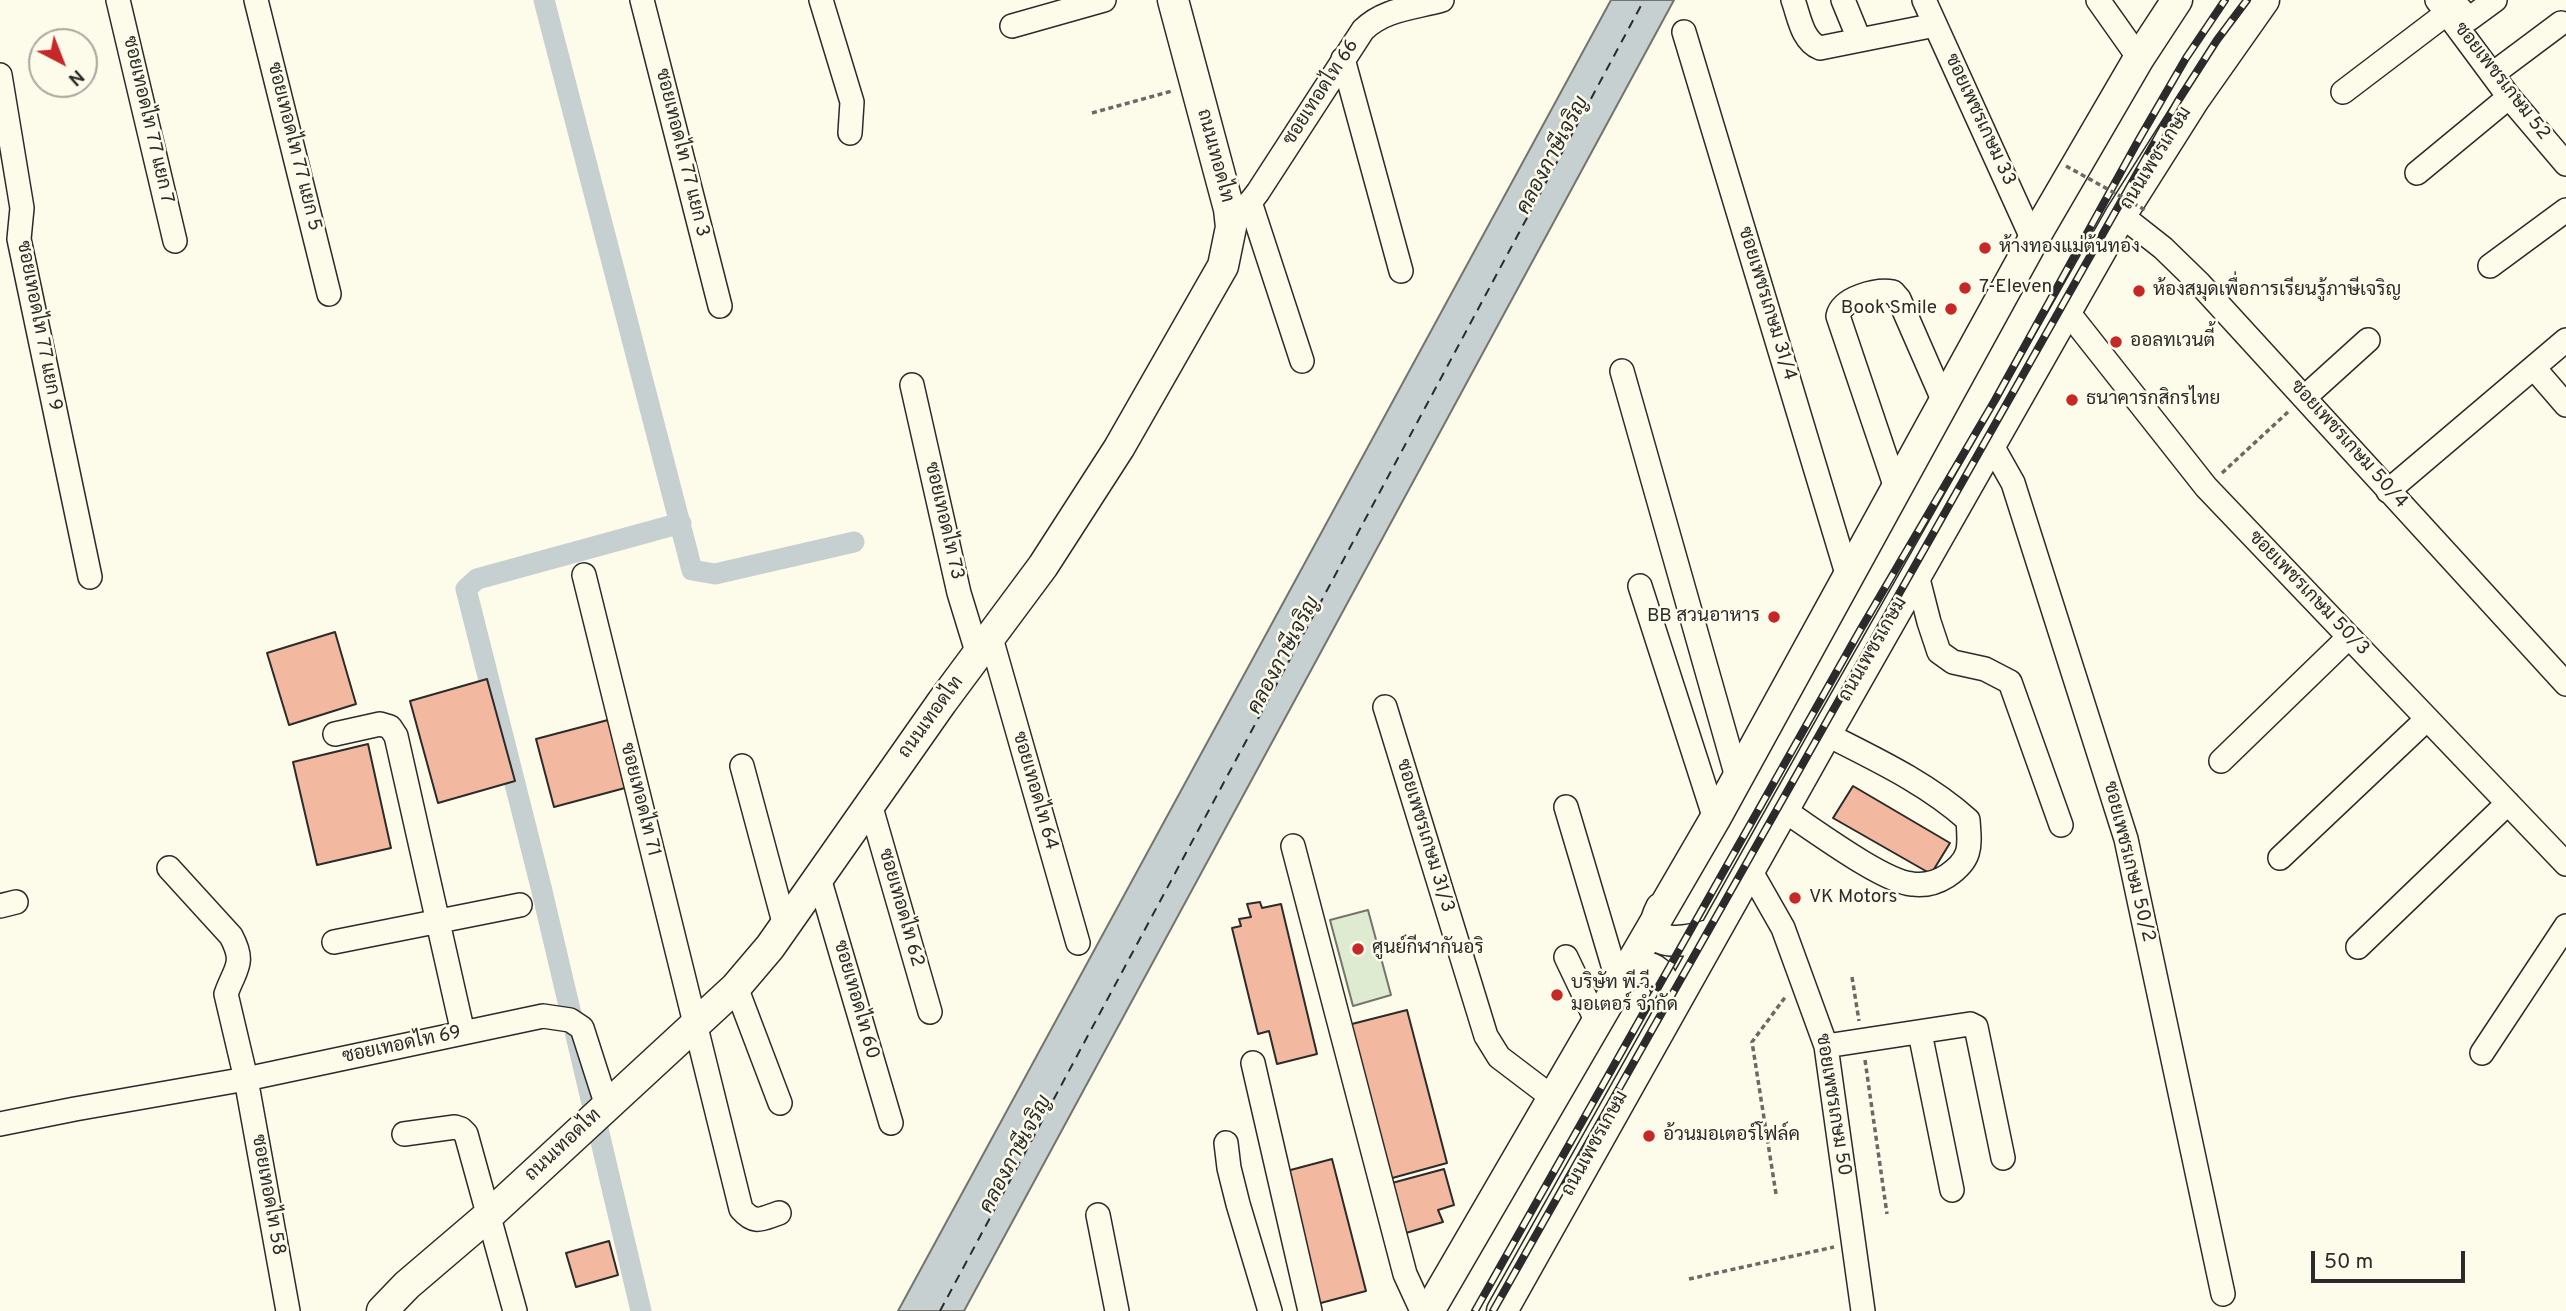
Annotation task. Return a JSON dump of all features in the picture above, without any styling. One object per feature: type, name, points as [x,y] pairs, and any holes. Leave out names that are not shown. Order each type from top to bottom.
[{"type":"main road","name":"ถนนเทอดไท","points":[[382,1311],[407,1285],[489,1215],[736,987],[785,926],[1088,498],[1223,266],[1231,227],[1229,209],[1173,0]]},
{"type":"main road","points":[[1429,1311],[1714,819],[2033,240],[2139,58],[2177,0]]},
{"type":"main road","name":"ถนนเพชรเกษม","points":[[1502,1311],[2067,311],[2134,213],[2195,98],[2264,0]]},
{"type":"main road","points":[[1661,908],[1655,920],[1655,927],[1662,938],[1671,942],[1685,942],[1713,934]]},
{"type":"main road","points":[[1621,977],[1644,966],[1657,971],[1663,979],[1672,1007]]},
{"type":"street","name":"ซอยเทอดไท 77 แยก 7","points":[[118,0],[175,241]]},
{"type":"street","name":"ซอยเทอดไท 77 แยก 5","points":[[256,0],[329,294]]},
{"type":"street","name":"ซอยเทอดไท 77 แยก 3","points":[[642,0],[720,306]]},
{"type":"street","points":[[821,0],[852,102],[850,133]]},
{"type":"street","points":[[1012,26],[1104,0]]},
{"type":"street","points":[[1793,0],[1807,38],[1812,45],[1820,48],[1935,24]]},
{"type":"street","points":[[1843,0],[1859,39]]},
{"type":"street","name":"ซอยเพชรเกษม 33","points":[[1924,0],[2033,240]]},
{"type":"street","points":[[2098,0],[2139,58]]},
{"type":"street","points":[[2343,92],[2446,4],[2469,19],[2495,0]]},
{"type":"street","name":"ซอยเทอดไท 66","points":[[1231,227],[1357,37],[1372,20],[1387,13],[1434,1]]},
{"type":"street","name":"ซอยเพชรเกษม 52","points":[[2446,4],[2509,97],[2566,164]]},
{"type":"street","points":[[2494,74],[2561,23]]},
{"type":"street","name":"ซอยเพชรเกษม 31/4","points":[[1684,32],[1848,577]]},
{"type":"street","points":[[1343,59],[1401,271]]},
{"type":"street","name":"ซอยเทอดไท 77 แยก 9","points":[[0,75],[22,208],[19,239],[90,577]]},
{"type":"street","points":[[2417,173],[2509,97]]},
{"type":"street","points":[[1250,202],[1302,361]]},
{"type":"street","points":[[2490,266],[2566,210]]},
{"type":"street","name":"ซอยเพชรเกษม 50/4","points":[[2134,213],[2163,248],[2305,397],[2566,684]]},
{"type":"street","points":[[1896,488],[1838,316],[1839,308],[1883,290],[1893,292],[1899,299],[1944,402]]},
{"type":"street","name":"ซอยเพชรเกษม 50/3","points":[[2067,311],[2206,487],[2566,863]]},
{"type":"street","points":[[2305,397],[2368,340]]},
{"type":"street","points":[[2388,491],[2566,340]]},
{"type":"street","points":[[2534,368],[2566,405]]},
{"type":"street","points":[[1622,370],[1737,777]]},
{"type":"street","name":"ซอยเทอดไท 73","points":[[912,384],[959,593],[985,647]]},
{"type":"street","name":"ซอยเพชรเกษม 50/2","points":[[1991,443],[2013,483],[2126,839],[2223,1294]]},
{"type":"street","name":"ซอยเทอดไท 71","points":[[584,575],[741,1209],[749,1219],[758,1220],[779,1213]]},
{"type":"street","points":[[1917,575],[1928,622],[1940,652],[1953,662],[1985,669],[2010,682],[2061,825]]},
{"type":"street","points":[[1640,586],[1714,819]]},
{"type":"street","points":[[2221,761],[2348,637]]},
{"type":"street","name":"ซอยเทอดไท 64","points":[[985,647],[1078,943]]},
{"type":"street","name":"ซอยเพชรเกษม 31/3","points":[[1385,707],[1486,1036],[1499,1057],[1553,1098]]},
{"type":"street","points":[[2280,858],[2427,719]]},
{"type":"street","points":[[335,734],[380,724],[390,727],[396,736],[463,1033]]},
{"type":"street","points":[[1785,811],[1891,879],[1912,884],[1936,883],[1960,867],[1970,848],[1968,820],[1951,804],[1877,760],[1826,734]]},
{"type":"street","points":[[741,766],[785,926]]},
{"type":"street","points":[[2358,947],[2508,803]]},
{"type":"street","name":"ซอยเทอดไท 62","points":[[870,804],[930,1012]]},
{"type":"street","points":[[1566,807],[1621,977]]},
{"type":"street","points":[[1293,846],[1405,1274],[1422,1311]]},
{"type":"street","name":"ซอยเทอดไท 58","points":[[169,868],[231,936],[237,947],[240,960],[226,994],[246,1079],[288,1311]]},
{"type":"street","name":"ซอยเพชรเกษม 50","points":[[1750,870],[1783,928],[1826,1046],[1863,1311]]},
{"type":"street","name":"ซอยเทอดไท 60","points":[[819,878],[891,1123]]},
{"type":"street","points":[[334,942],[520,905]]},
{"type":"street","points":[[2482,1053],[2566,926]]},
{"type":"street","points":[[1566,957],[1597,1022]]},
{"type":"street","points":[[736,987],[780,1102]]},
{"type":"street","name":"ซอยเทอดไท 69","points":[[0,1124],[246,1079],[543,1016],[570,1020],[582,1028],[607,1107]]},
{"type":"street","points":[[1826,1046],[1970,1024],[1976,1027],[2003,1158]]},
{"type":"street","points":[[1920,1033],[1952,1190]]},
{"type":"street","points":[[1253,1063],[1310,1311]]},
{"type":"street","points":[[404,1133],[455,1127],[466,1134],[515,1311]]},
{"type":"street","points":[[1226,1143],[1238,1204],[1270,1311]]},
{"type":"street","points":[[1098,1215],[1117,1311]]},
{"type":"path","points":[[1092,113],[1194,85]]},
{"type":"path","points":[[2066,166],[2134,213]]},
{"type":"path","points":[[2206,487],[2305,397]]},
{"type":"path","points":[[1776,1194],[1752,1042],[1801,974]]},
{"type":"path","points":[[1852,977],[1888,1214]]},
{"type":"path","points":[[1689,1279],[1853,1243]]},
{"type":"green space","points":[[1368,910],[1391,995],[1353,1006],[1330,920]]},
{"type":"water","name":"คลองภาษีเจริญ","points":[[1611,0],[1674,0],[964,1311],[898,1311]]},
{"type":"building","points":[[335,632],[356,704],[289,725],[267,653]]},
{"type":"building","points":[[487,679],[515,781],[438,803],[410,701]]},
{"type":"building","points":[[608,720],[625,788],[554,807],[536,739]]},
{"type":"building","points":[[368,744],[391,848],[317,865],[293,762]]},
{"type":"building","points":[[1853,786],[1950,843],[1931,874],[1833,818]]},
{"type":"building","points":[[1260,902],[1262,908],[1281,904],[1317,1054],[1277,1064],[1269,1031],[1258,1034],[1232,928],[1241,926],[1239,919],[1251,917],[1247,904]]},
{"type":"building","points":[[1407,1010],[1447,1163],[1385,1180],[1344,1026]]},
{"type":"building","points":[[1332,1159],[1366,1291],[1317,1304],[1283,1172]]},
{"type":"building","points":[[1444,1169],[1454,1205],[1438,1210],[1443,1222],[1406,1233],[1392,1183]]},
{"type":"building","points":[[609,1241],[618,1275],[576,1287],[566,1253]]},
{"type":"waterway","points":[[544,0],[692,570],[715,574],[854,542]]},
{"type":"waterway","points":[[641,1311],[541,887],[466,589],[477,579],[681,523]]},
{"type":"ferry route","points":[[940,1311],[1644,0]]},
{"type":"railway","points":[[1475,1311],[1859,632],[1995,400],[2138,141],[2186,58],[2225,0]]},
{"type":"railway","points":[[1493,1311],[2178,101],[2217,40],[2247,0]]},
{"type":"place","name":"ห้างทองแม่ต้นทอง","points":[[1985,248]]},
{"type":"place","name":"7-Eleven","points":[[1965,288]]},
{"type":"place","name":"ห้องสมุดเพื่อการเรียนรู้ภาษีเจริญ","points":[[2139,291]]},
{"type":"place","name":"Book Smile","points":[[1951,309]]},
{"type":"place","name":"ออลทเวนตี้","points":[[2116,342]]},
{"type":"place","name":"ธนาคารกสิกรไทย","points":[[2072,400]]},
{"type":"place","name":"BB สวนอาหาร","points":[[1774,617]]},
{"type":"place","name":"VK Motors","points":[[1795,898]]},
{"type":"place","name":"ศูนย์กีฬากันอริ","points":[[1358,949]]},
{"type":"place","name":"บริษัท พี.วี. มอเตอร์ จำกัด","points":[[1557,995]]},
{"type":"place","name":"อ้วนมอเตอร์โฟล์ค","points":[[1649,1136]]}]
